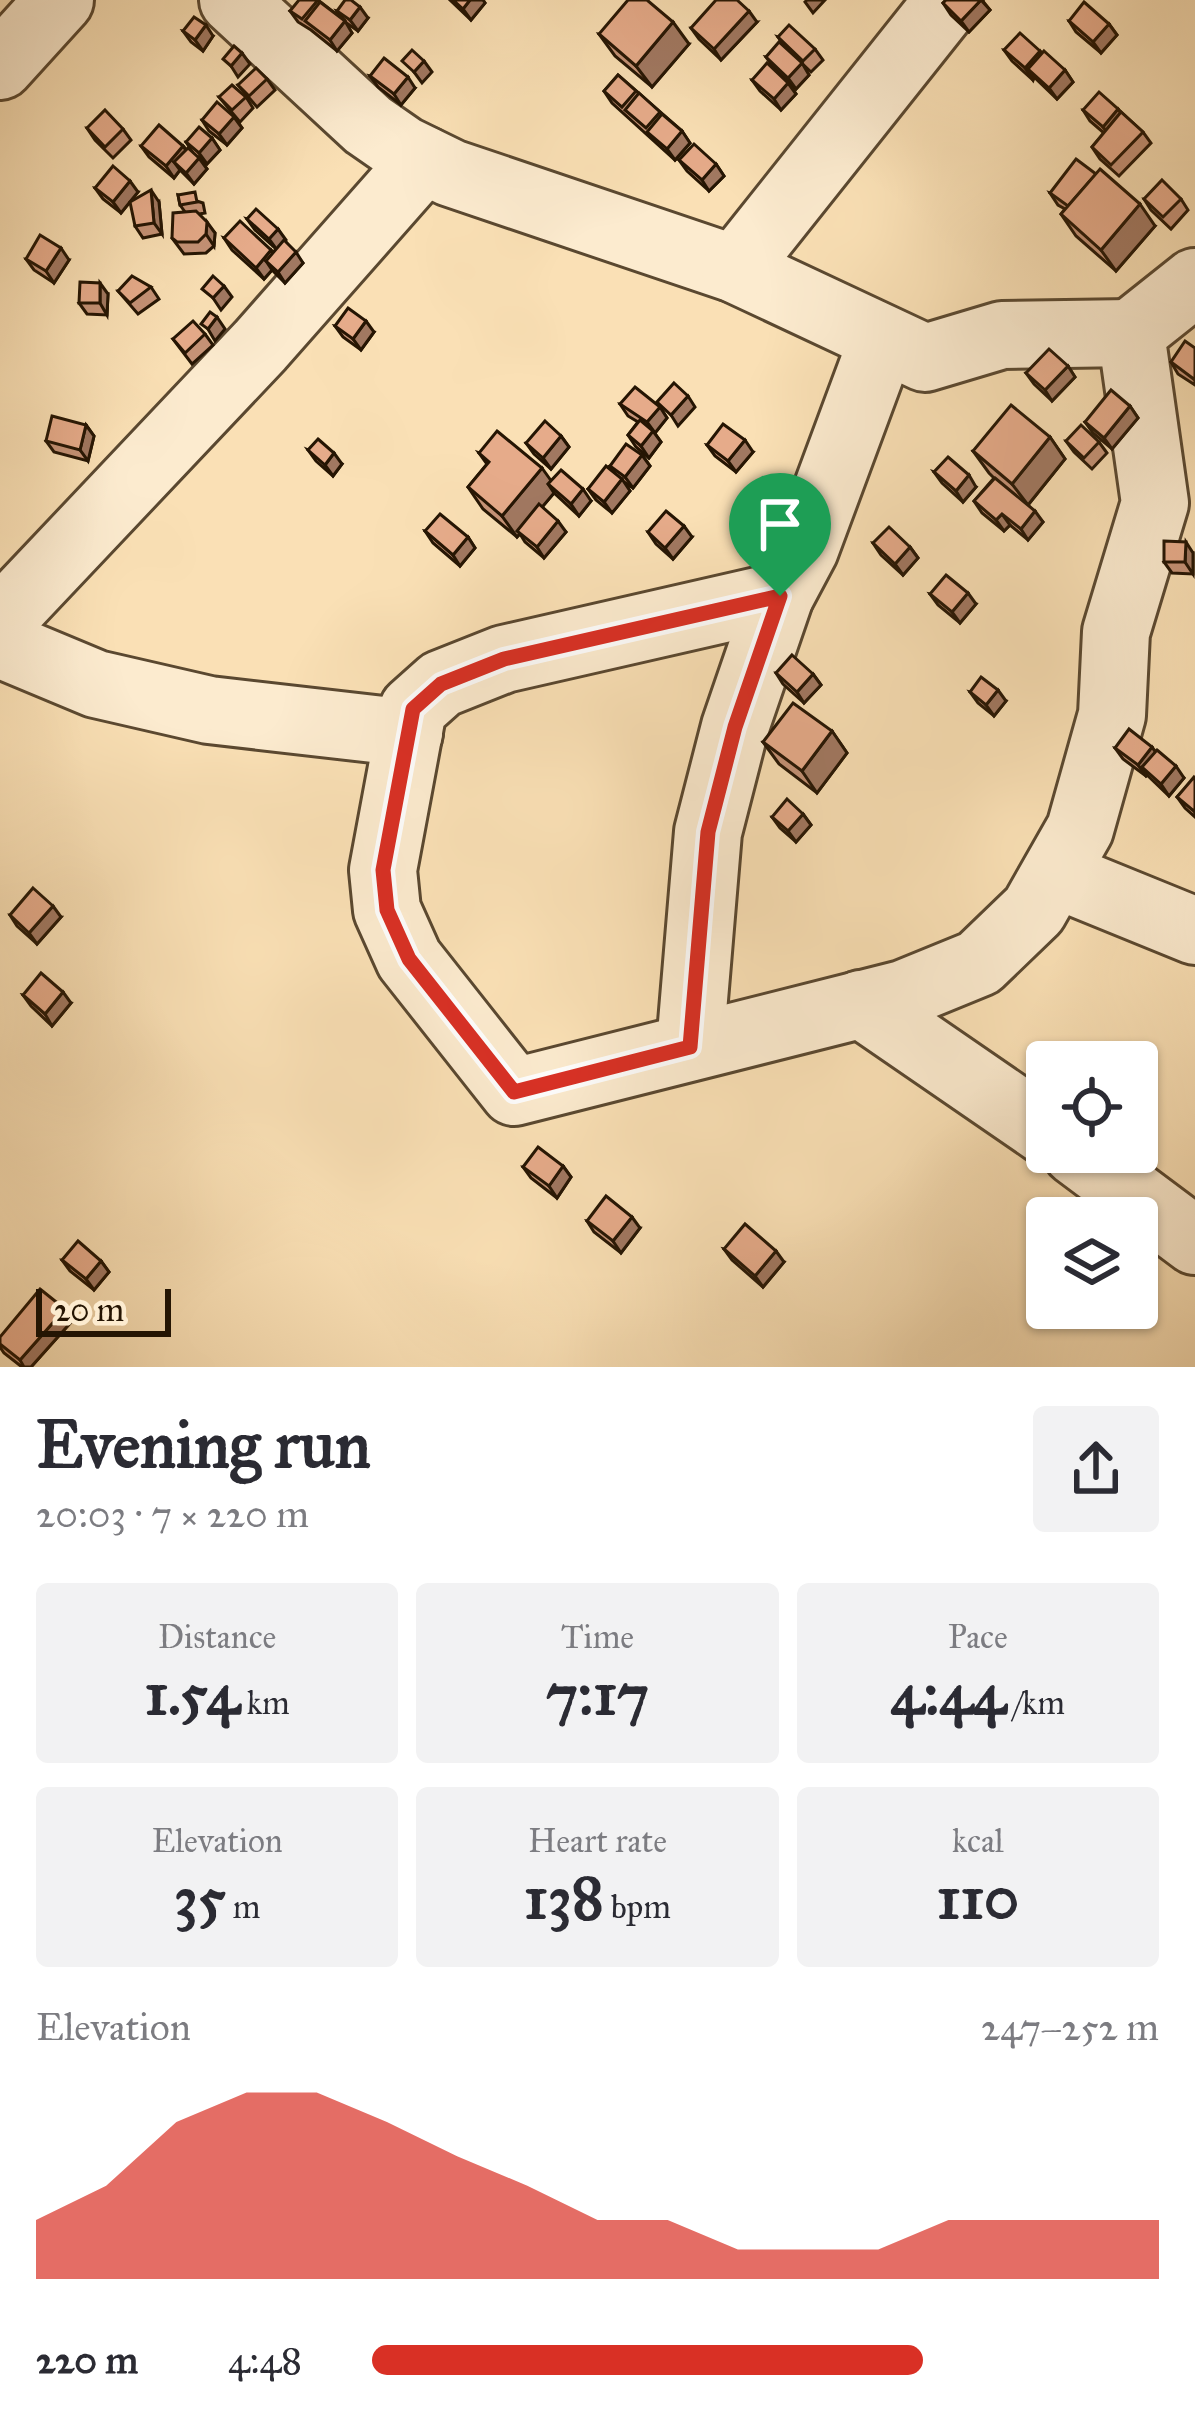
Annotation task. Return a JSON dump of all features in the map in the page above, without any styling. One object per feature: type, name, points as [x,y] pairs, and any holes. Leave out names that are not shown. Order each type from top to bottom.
[{"type":"street","points":[[0,66],[60,0]]},
{"type":"street","points":[[233,0],[368,125],[424,160],[735,269],[926,358],[1002,335],[1131,333],[1195,282]]},
{"type":"street","points":[[735,269],[949,0]]},
{"type":"street","points":[[0,621],[260,346],[424,160]]},
{"type":"street","points":[[780,596],[504,659],[441,684],[413,709],[383,870],[387,910],[409,959],[514,1092],[903,994],[979,963],[1034,910],[1080,829],[1112,715],[1116,632],[1155,503],[1131,333]]},
{"type":"street","points":[[690,1047],[708,832],[735,727],[780,596],[805,548],[883,340]]},
{"type":"street","points":[[0,644],[96,684],[209,710],[409,733]]},
{"type":"street","points":[[1055,874],[1195,931]]},
{"type":"street","points":[[861,1004],[1026,1118]]},
{"type":"street","points":[[1104,1173],[1195,1241]]},
{"type":"building","points":[[299,0],[318,0],[302,19],[290,11]]},
{"type":"building","points":[[345,0],[360,7],[350,20],[337,11]]},
{"type":"building","points":[[628,0],[647,0],[673,22],[636,66],[599,34]]},
{"type":"building","points":[[716,0],[737,0],[749,11],[714,49],[691,28]]},
{"type":"building","points":[[981,0],[961,21],[943,3]]},
{"type":"building","points":[[320,2],[345,21],[330,40],[305,21]]},
{"type":"building","points":[[1084,2],[1109,24],[1093,42],[1069,21]]},
{"type":"building","points":[[194,17],[206,25],[195,40],[183,31]]},
{"type":"building","points":[[789,25],[815,49],[803,61],[778,37]]},
{"type":"building","points":[[1020,33],[1040,51],[1025,68],[1004,50]]},
{"type":"building","points":[[779,42],[802,63],[788,78],[766,57]]},
{"type":"building","points":[[234,46],[242,53],[231,66],[223,59]]},
{"type":"building","points":[[412,50],[424,61],[414,72],[402,61]]},
{"type":"building","points":[[1044,51],[1065,70],[1049,88],[1028,69]]},
{"type":"building","points":[[384,58],[408,77],[394,94],[370,76]]},
{"type":"building","points":[[767,63],[788,83],[774,99],[752,80]]},
{"type":"building","points":[[256,68],[267,79],[249,96],[238,85]]},
{"type":"building","points":[[618,75],[636,91],[622,107],[604,91]]},
{"type":"building","points":[[232,85],[246,97],[232,110],[219,97]]},
{"type":"building","points":[[1099,92],[1118,109],[1103,127],[1083,110]]},
{"type":"building","points":[[639,93],[660,112],[646,128],[625,110]]},
{"type":"building","points":[[217,102],[234,117],[219,134],[202,120]]},
{"type":"building","points":[[105,110],[123,129],[105,147],[87,128]]},
{"type":"building","points":[[1121,112],[1143,132],[1111,165],[1092,147]]},
{"type":"building","points":[[662,114],[682,131],[667,149],[647,132]]},
{"type":"building","points":[[159,125],[183,146],[166,166],[141,146]]},
{"type":"building","points":[[199,127],[212,138],[199,153],[186,142]]},
{"type":"building","points":[[694,144],[716,164],[702,180],[679,160]]},
{"type":"building","points":[[188,148],[199,158],[186,173],[174,162]]},
{"type":"building","points":[[1076,159],[1096,174],[1068,206],[1050,193]]},
{"type":"building","points":[[113,166],[130,181],[113,202],[95,188]]},
{"type":"building","points":[[1100,169],[1140,204],[1101,250],[1061,214]]},
{"type":"building","points":[[1162,180],[1181,199],[1163,217],[1144,199]]},
{"type":"building","points":[[151,190],[154,223],[135,226],[130,202]]},
{"type":"building","points":[[195,192],[197,202],[180,205],[178,195]]},
{"type":"building","points":[[256,209],[278,229],[269,239],[247,219]]},
{"type":"building","points":[[196,211],[207,222],[206,234],[198,242],[177,242],[172,238],[173,213]]},
{"type":"building","points":[[240,221],[271,250],[256,268],[224,238]]},
{"type":"building","points":[[40,235],[61,248],[46,271],[26,259]]},
{"type":"building","points":[[284,240],[296,252],[278,272],[266,261]]},
{"type":"building","points":[[132,276],[151,287],[130,303],[118,291]]},
{"type":"building","points":[[213,276],[224,286],[213,298],[202,289]]},
{"type":"building","points":[[80,282],[100,283],[100,303],[79,303]]},
{"type":"building","points":[[348,308],[366,321],[353,339],[335,326]]},
{"type":"building","points":[[210,312],[217,317],[208,329],[201,324]]},
{"type":"building","points":[[193,321],[205,334],[185,353],[173,339]]},
{"type":"building","points":[[1185,341],[1195,348],[1195,380],[1171,362]]},
{"type":"building","points":[[1049,349],[1068,366],[1045,390],[1026,373]]},
{"type":"building","points":[[674,383],[688,396],[671,415],[657,402]]},
{"type":"building","points":[[635,387],[660,407],[647,422],[620,404]]},
{"type":"building","points":[[1111,390],[1130,406],[1104,438],[1085,422]]},
{"type":"building","points":[[1011,405],[1050,437],[1012,484],[973,451]]},
{"type":"building","points":[[52,416],[86,425],[80,450],[46,441]]},
{"type":"building","points":[[640,420],[653,431],[641,446],[628,435]]},
{"type":"building","points":[[545,421],[561,436],[543,458],[526,443]]},
{"type":"building","points":[[723,424],[745,440],[728,461],[707,445]]},
{"type":"building","points":[[1081,425],[1099,442],[1084,458],[1066,441]]},
{"type":"building","points":[[497,431],[542,468],[502,516],[468,487],[489,462],[479,453]]},
{"type":"building","points":[[318,439],[334,453],[325,465],[308,450]]},
{"type":"building","points":[[626,444],[642,455],[625,477],[610,466]]},
{"type":"building","points":[[948,457],[969,475],[956,491],[934,472]]},
{"type":"building","points":[[606,466],[622,479],[604,502],[588,489]]},
{"type":"building","points":[[561,470],[583,489],[571,504],[548,484]]},
{"type":"building","points":[[995,478],[1035,511],[1021,529],[1002,514],[996,520],[974,501]]},
{"type":"building","points":[[539,504],[558,521],[537,547],[517,531]]},
{"type":"building","points":[[666,511],[684,526],[665,548],[648,532]]},
{"type":"building","points":[[440,514],[468,537],[453,555],[425,531]]},
{"type":"building","points":[[889,527],[910,547],[895,564],[873,543]]},
{"type":"building","points":[[1164,541],[1186,542],[1185,562],[1164,562]]},
{"type":"building","points":[[946,575],[968,593],[952,612],[930,594]]},
{"type":"building","points":[[792,655],[813,674],[797,692],[776,673]]},
{"type":"building","points":[[981,677],[998,690],[986,705],[970,692]]},
{"type":"building","points":[[793,703],[832,731],[802,771],[763,742]]},
{"type":"building","points":[[1129,729],[1152,747],[1138,765],[1115,748]]},
{"type":"building","points":[[1157,750],[1176,766],[1161,784],[1142,767]]},
{"type":"building","points":[[1195,778],[1195,812],[1177,797]]},
{"type":"building","points":[[787,799],[803,814],[788,831],[772,817]]},
{"type":"building","points":[[33,888],[53,906],[29,933],[10,915]]},
{"type":"building","points":[[41,973],[63,992],[45,1014],[23,995]]},
{"type":"building","points":[[538,1147],[563,1166],[549,1186],[523,1167]]},
{"type":"building","points":[[606,1196],[632,1217],[613,1241],[587,1221]]},
{"type":"building","points":[[745,1224],[776,1251],[755,1276],[724,1249]]},
{"type":"building","points":[[78,1241],[101,1261],[86,1279],[62,1260]]},
{"type":"building","points":[[40,1289],[65,1309],[20,1360],[0,1344],[0,1337]]},
{"type":"route","points":[[780,596],[735,727],[708,832],[690,1047],[514,1092],[409,959],[387,910],[383,870],[413,709],[441,684],[504,659],[780,596]]}]
